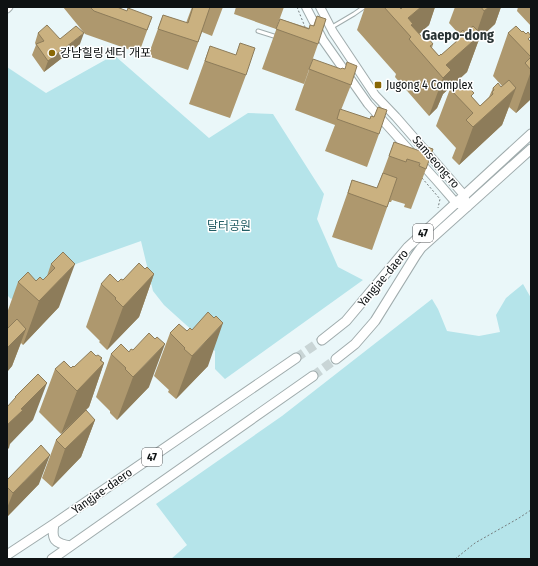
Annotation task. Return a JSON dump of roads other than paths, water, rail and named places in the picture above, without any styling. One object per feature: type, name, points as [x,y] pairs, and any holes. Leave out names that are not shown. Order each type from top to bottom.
[{"type":"main road","name":"Samseong-ro","points":[[306,7],[314,29],[368,104],[456,203],[467,207]]},
{"type":"main road","name":"Samseong-ro","points":[[320,7],[342,47],[375,95],[464,195],[467,207]]},
{"type":"main road","name":"Yangjae-daero","points":[[322,340],[346,321],[408,247],[531,134]]},
{"type":"main road","name":"Yangjae-daero","points":[[336,359],[355,344],[375,321],[421,248],[531,149]]},
{"type":"main road","name":"Yangjae-daero","points":[[7,555],[296,358]]},
{"type":"main road","name":"47","points":[[52,559],[312,376]]},
{"type":"main road","points":[[54,524],[53,532],[55,539],[60,544],[70,546]]},
{"type":"lane","points":[[354,14],[360,7]]},
{"type":"lane","points":[[331,28],[366,8]]},
{"type":"lane","points":[[258,31],[284,39]]},
{"type":"tunnel","points":[[296,358],[322,340]]},
{"type":"tunnel","points":[[313,376],[336,359]]},
{"type":"place","name":"강남힐링센터 개포","points":[[52,53]]},
{"type":"place","name":"Jugong 4 Complex","points":[[378,85]]},
{"type":"district","name":"Gaepo-dong","points":[[458,35]]},
{"type":"park label","name":"달터공원","points":[[229,226]]}]
